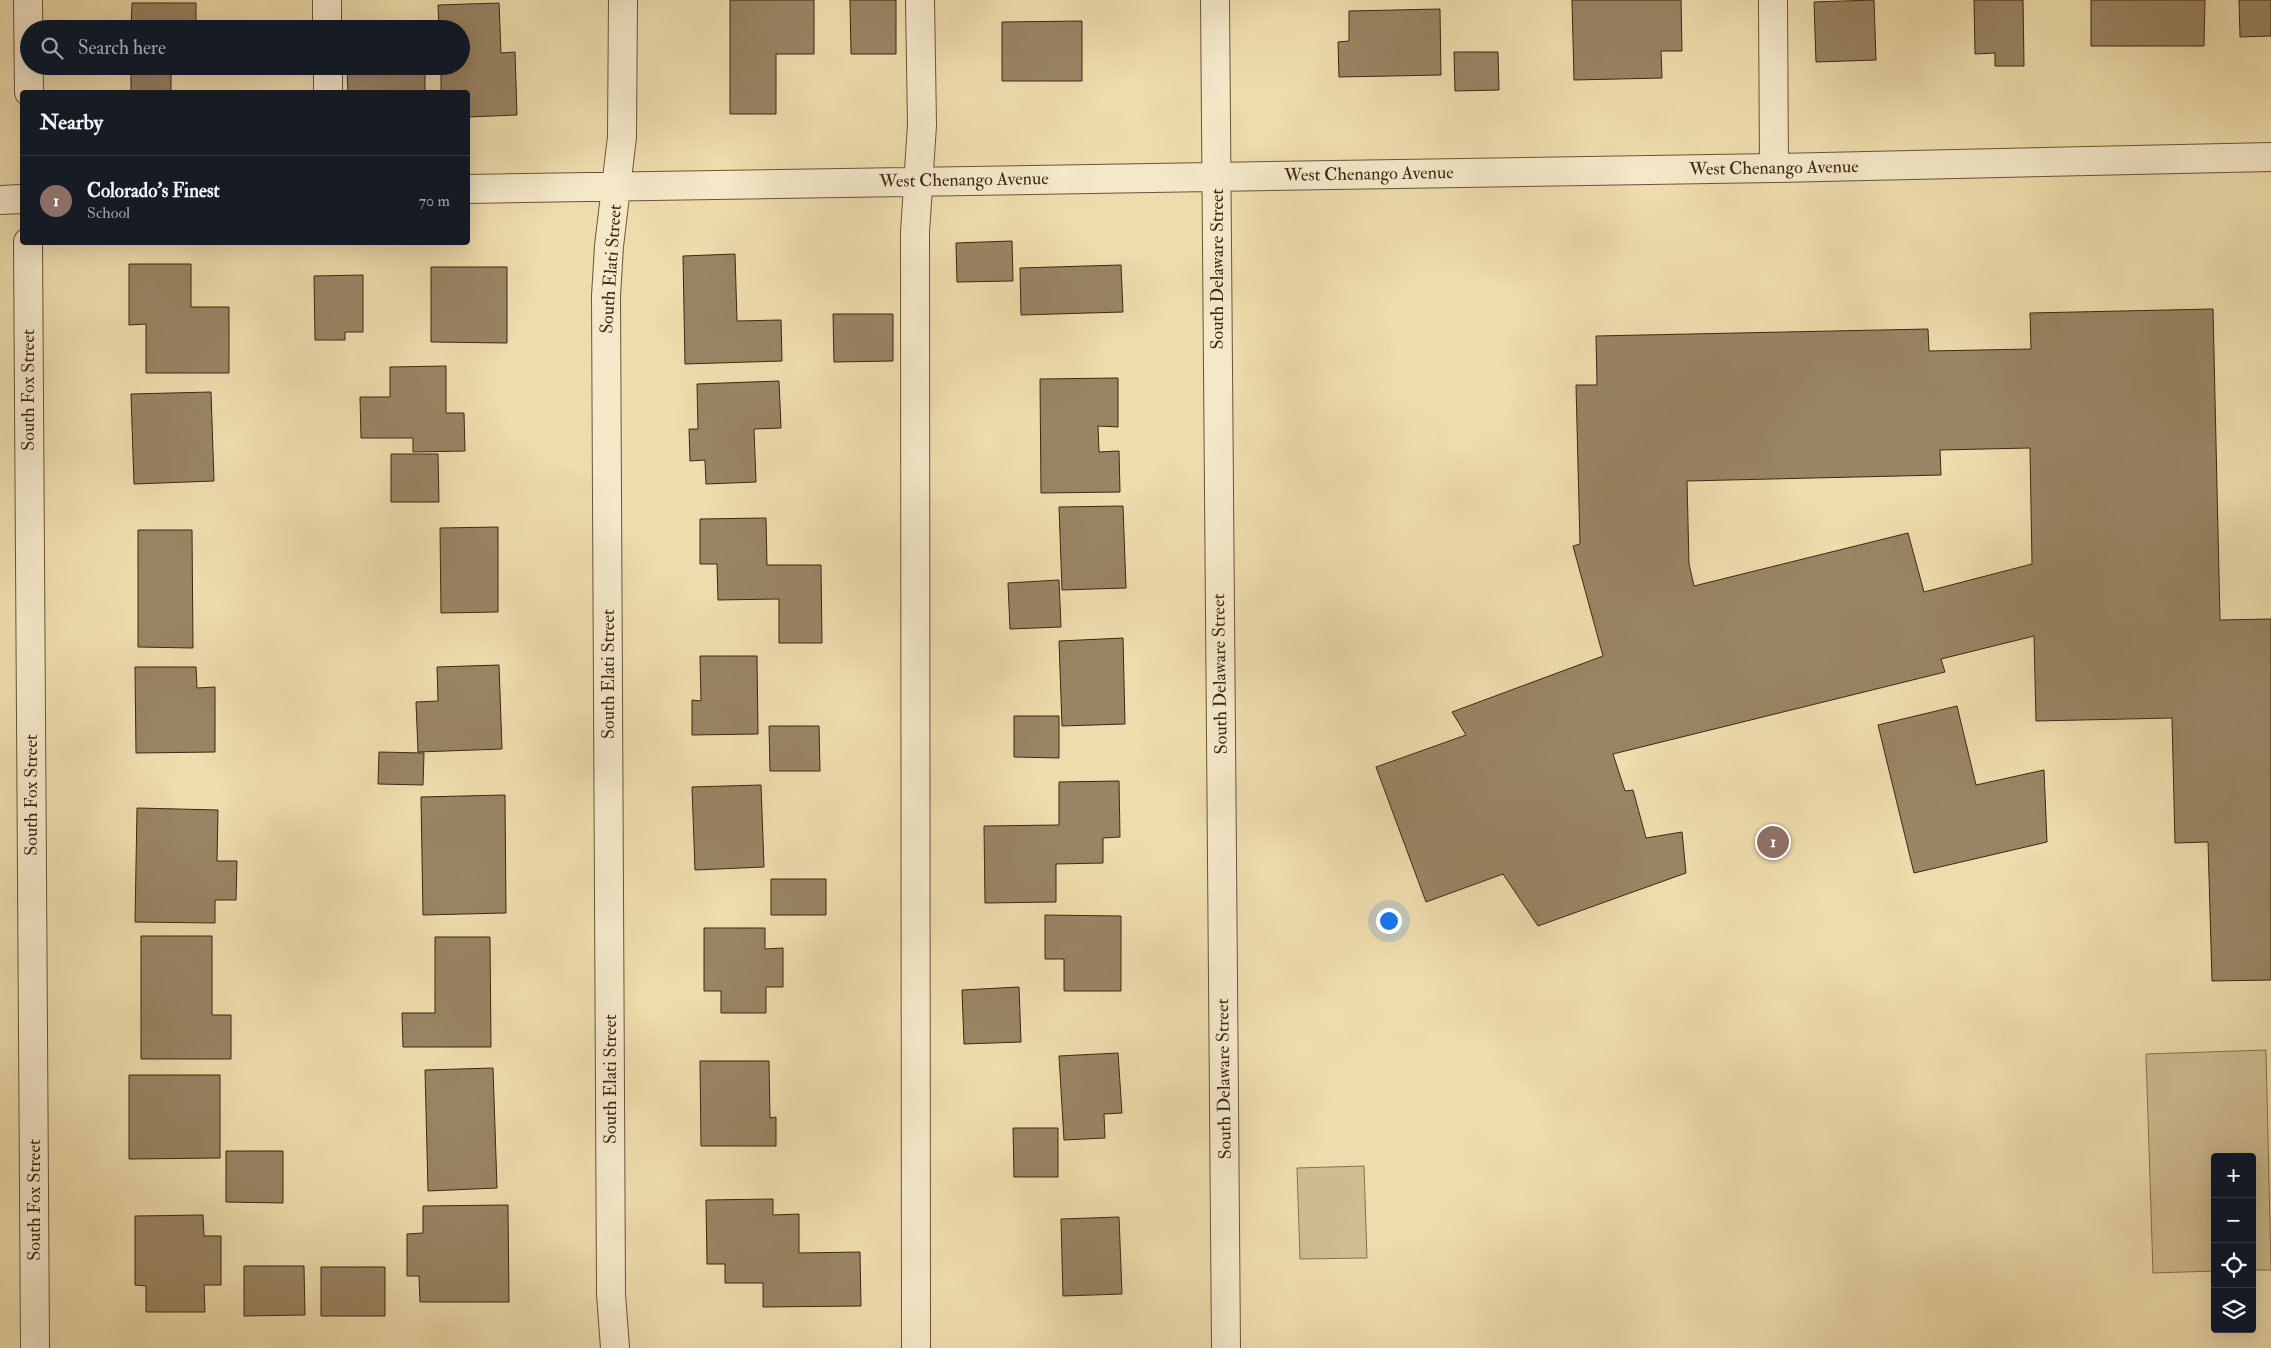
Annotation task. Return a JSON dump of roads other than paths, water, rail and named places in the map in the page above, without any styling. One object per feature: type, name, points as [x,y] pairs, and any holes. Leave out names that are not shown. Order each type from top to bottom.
[{"type":"street","points":[[28,0],[28,20]]},
{"type":"street","points":[[327,0],[327,20]]},
{"type":"street","name":"South Elati Street","points":[[615,1348],[611,1294],[606,296],[624,94],[623,0]]},
{"type":"street","points":[[916,1348],[915,232],[922,124],[920,0]]},
{"type":"street","name":"South Delaware Street","points":[[1215,0],[1226,1348]]},
{"type":"street","points":[[1773,0],[1774,168]]},
{"type":"street","points":[[29,75],[29,90]]},
{"type":"street","points":[[328,75],[328,90]]},
{"type":"street","name":"West Chenango Avenue","points":[[470,189],[1774,168],[2271,157]]},
{"type":"street","points":[[0,200],[20,200]]},
{"type":"street","name":"South Fox Street","points":[[28,245],[35,1348]]},
{"type":"place","name":"Colorado's Finest","points":[[1773,842]]}]
